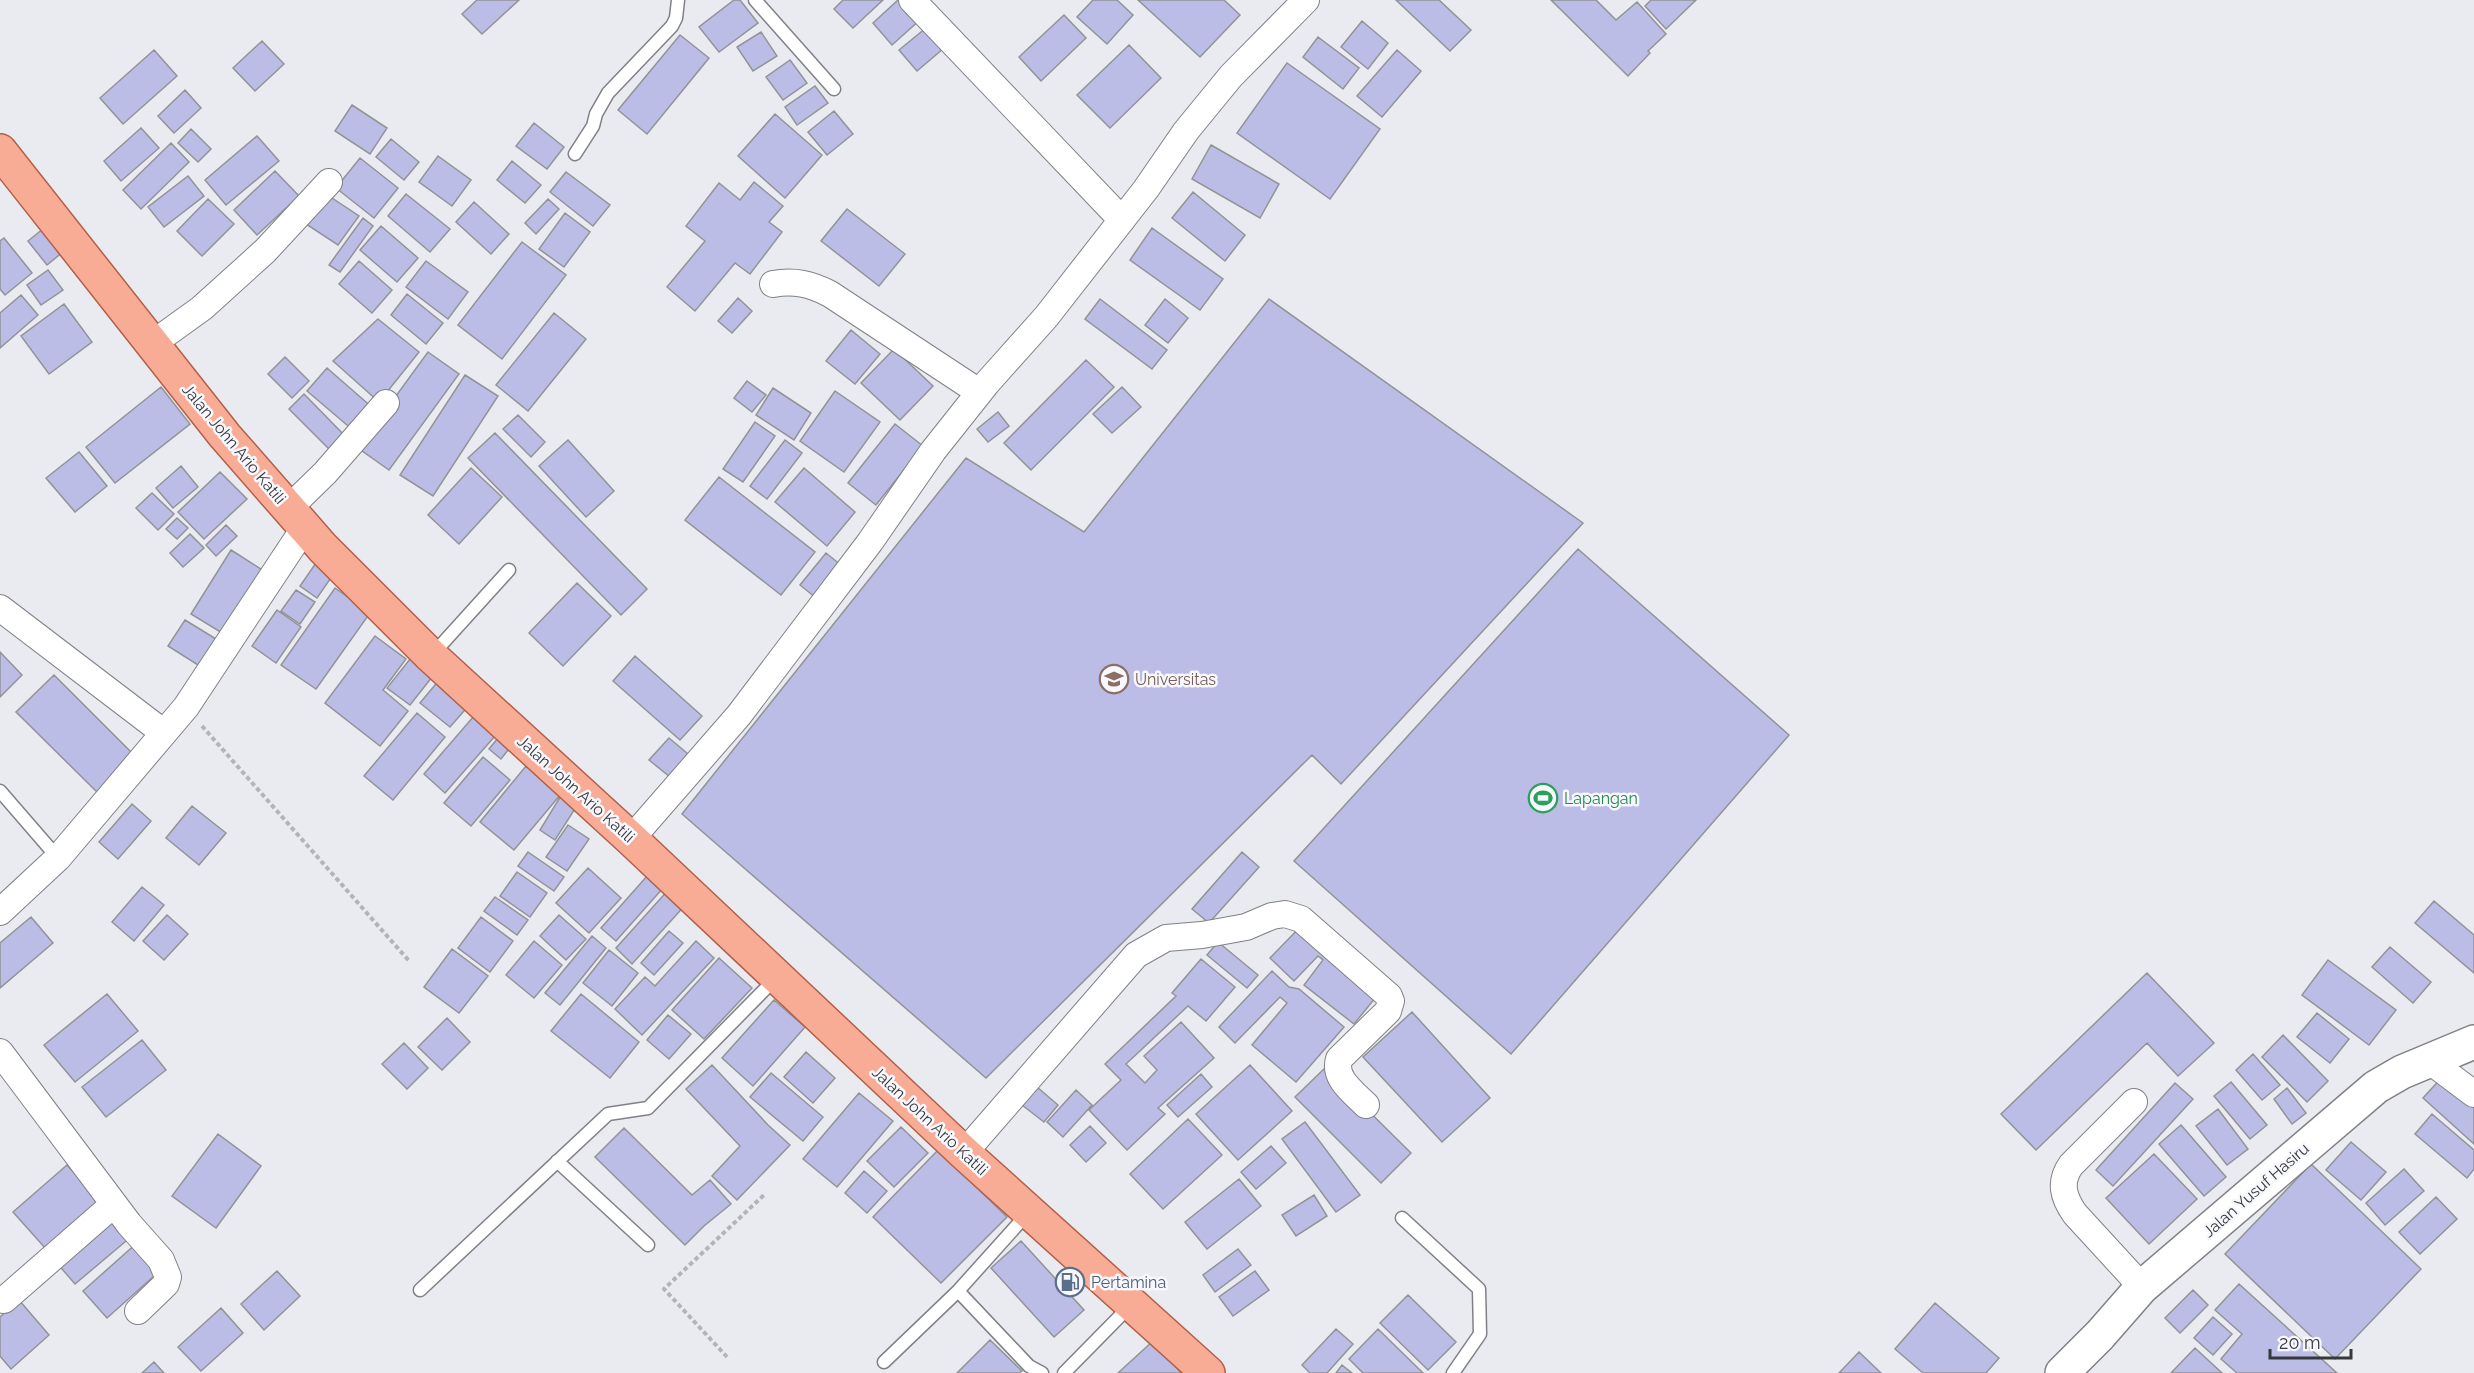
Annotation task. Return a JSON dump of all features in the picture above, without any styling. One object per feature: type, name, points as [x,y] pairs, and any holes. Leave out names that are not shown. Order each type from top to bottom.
[{"type":"main road","name":"Jalan John Ario Katili","points":[[0,151],[225,436],[323,548],[431,656],[631,839],[963,1153],[1208,1373]]},
{"type":"main road","name":"Jalan Yusuf Hasiru","points":[[2062,1373],[2100,1335],[2142,1287],[2376,1087],[2402,1072],[2474,1042]]},
{"type":"street","points":[[912,0],[1122,220]]},
{"type":"street","points":[[631,839],[739,715],[870,542],[933,451],[979,392],[1046,317],[1122,220],[1186,131],[1231,76],[1306,0]]},
{"type":"street","points":[[152,344],[202,308],[265,251],[329,182]]},
{"type":"street","points":[[773,284],[785,282],[806,284],[830,294],[979,392]]},
{"type":"street","points":[[0,912],[58,858],[186,707],[325,473],[386,403]]},
{"type":"street","points":[[0,608],[164,733]]},
{"type":"street","points":[[963,1153],[1136,955],[1166,938],[1202,935],[1246,927],[1272,916],[1285,914],[1301,919],[1389,996],[1391,1001],[1388,1011],[1339,1059],[1336,1068],[1339,1076],[1366,1105]]},
{"type":"street","points":[[0,1052],[114,1204],[161,1260],[168,1277],[160,1292],[138,1311]]},
{"type":"street","points":[[2430,1061],[2474,1095]]},
{"type":"street","points":[[2134,1102],[2071,1165],[2062,1184],[2067,1202],[2074,1214],[2142,1287]]},
{"type":"street","points":[[4,1300],[114,1204]]},
{"type":"lane","points":[[575,154],[593,126],[596,114],[608,93],[672,26],[678,9],[678,0]]},
{"type":"lane","points":[[755,0],[834,88]]},
{"type":"lane","points":[[431,656],[509,570]]},
{"type":"lane","points":[[0,791],[58,858]]},
{"type":"lane","points":[[420,1290],[608,1114],[648,1108],[777,978]]},
{"type":"lane","points":[[557,1161],[648,1245]]},
{"type":"lane","points":[[885,1362],[958,1291],[1029,1212]]},
{"type":"lane","points":[[1402,1218],[1479,1289],[1480,1334],[1453,1373]]},
{"type":"lane","points":[[958,1291],[1029,1366],[1042,1373]]},
{"type":"lane","points":[[1065,1373],[1127,1309],[1128,1301]]},
{"type":"path","points":[[186,707],[410,962]]},
{"type":"path","points":[[726,1357],[664,1288],[764,1195]]},
{"type":"building","points":[[477,0],[519,0],[482,34],[462,14]]},
{"type":"building","points":[[734,0],[740,0],[758,23],[719,52],[699,27]]},
{"type":"building","points":[[843,0],[883,0],[853,28],[834,9]]},
{"type":"building","points":[[898,0],[903,0],[921,19],[892,45],[873,23]]},
{"type":"building","points":[[1093,0],[1117,0],[1133,15],[1107,44],[1077,17]]},
{"type":"building","points":[[1138,0],[1224,0],[1240,15],[1200,57]]},
{"type":"building","points":[[1396,0],[1439,0],[1471,30],[1450,51]]},
{"type":"building","points":[[1551,0],[1596,0],[1616,20],[1637,2],[1666,34],[1648,51],[1650,53],[1628,76]]},
{"type":"building","points":[[1651,0],[1696,0],[1666,29],[1645,6]]},
{"type":"building","points":[[1064,15],[1086,38],[1041,81],[1019,57]]},
{"type":"building","points":[[1362,21],[1388,43],[1368,69],[1341,47]]},
{"type":"building","points":[[932,23],[950,43],[917,71],[899,50]]},
{"type":"building","points":[[761,32],[777,56],[753,71],[737,47]]},
{"type":"building","points":[[680,35],[709,58],[647,134],[618,110]]},
{"type":"building","points":[[1318,37],[1359,68],[1343,89],[1303,57]]},
{"type":"building","points":[[262,41],[284,64],[255,91],[233,68]]},
{"type":"building","points":[[1129,45],[1161,78],[1110,128],[1077,95]]},
{"type":"building","points":[[154,50],[177,76],[123,124],[100,98]]},
{"type":"building","points":[[1397,50],[1421,71],[1382,117],[1357,96]]},
{"type":"building","points":[[790,60],[807,83],[783,100],[766,77]]},
{"type":"building","points":[[1287,63],[1380,129],[1330,199],[1237,133]]},
{"type":"building","points":[[815,86],[828,103],[797,125],[785,107]]},
{"type":"building","points":[[185,90],[201,108],[174,133],[158,116]]},
{"type":"building","points":[[352,105],[387,128],[370,154],[335,131]]},
{"type":"building","points":[[834,111],[853,134],[827,155],[808,132]]},
{"type":"building","points":[[775,114],[822,155],[785,198],[738,156]]},
{"type":"building","points":[[534,123],[564,147],[547,169],[516,146]]},
{"type":"building","points":[[141,128],[159,148],[121,181],[104,161]]},
{"type":"building","points":[[191,129],[211,149],[198,162],[178,143]]},
{"type":"building","points":[[257,136],[279,161],[226,205],[205,180]]},
{"type":"building","points":[[391,139],[419,162],[404,180],[376,157]]},
{"type":"building","points":[[171,143],[189,162],[141,209],[123,190]]},
{"type":"building","points":[[1211,145],[1279,184],[1260,218],[1192,179]]},
{"type":"building","points":[[438,156],[471,180],[452,206],[419,182]]},
{"type":"building","points":[[360,158],[398,188],[374,218],[336,188]]},
{"type":"building","points":[[512,161],[541,185],[525,203],[497,180]]},
{"type":"building","points":[[275,171],[299,196],[257,235],[234,210]]},
{"type":"building","points":[[566,172],[610,205],[593,226],[550,192]]},
{"type":"building","points":[[188,176],[204,196],[164,227],[148,207]]},
{"type":"building","points":[[754,182],[783,206],[769,222],[782,232],[750,274],[735,263],[695,311],[667,287],[705,241],[686,226],[719,183],[740,200]]},
{"type":"building","points":[[1193,192],[1245,235],[1225,261],[1172,218]]},
{"type":"building","points":[[326,194],[359,216],[338,245],[306,224]]},
{"type":"building","points":[[406,194],[450,229],[430,252],[388,216]]},
{"type":"building","points":[[208,199],[234,224],[202,256],[177,231]]},
{"type":"building","points":[[548,199],[559,209],[536,234],[525,223]]},
{"type":"building","points":[[474,202],[509,234],[491,254],[456,222]]},
{"type":"building","points":[[847,209],[905,254],[879,286],[821,241]]},
{"type":"building","points":[[565,213],[590,232],[564,267],[539,249]]},
{"type":"building","points":[[363,218],[373,226],[340,272],[329,265]]},
{"type":"building","points":[[49,224],[69,247],[47,265],[28,241]]},
{"type":"building","points":[[381,226],[418,258],[397,282],[360,250]]},
{"type":"building","points":[[1152,228],[1223,279],[1200,310],[1130,260]]},
{"type":"building","points":[[4,238],[32,273],[5,295],[0,289],[0,241]]},
{"type":"building","points":[[522,242],[566,275],[502,359],[458,325]]},
{"type":"building","points":[[359,261],[392,290],[372,313],[339,284]]},
{"type":"building","points":[[426,261],[468,292],[448,319],[406,287]]},
{"type":"building","points":[[48,270],[63,290],[41,305],[27,285]]},
{"type":"building","points":[[407,294],[443,323],[426,344],[391,315]]},
{"type":"building","points":[[21,295],[38,315],[0,348],[0,313]]},
{"type":"building","points":[[738,298],[752,311],[732,333],[718,321]]},
{"type":"building","points":[[1100,299],[1167,350],[1152,369],[1085,319]]},
{"type":"building","points":[[1165,299],[1188,318],[1168,343],[1145,325]]},
{"type":"building","name":"Universitas","points":[[1269,299],[1583,523],[1341,784],[1312,755],[986,1078],[682,814],[966,458],[1084,532]]},
{"type":"building","points":[[64,304],[92,342],[49,374],[21,336]]},
{"type":"building","points":[[554,313],[586,339],[528,411],[496,385]]},
{"type":"building","points":[[378,319],[419,352],[379,402],[333,361]]},
{"type":"building","points":[[851,330],[880,354],[855,384],[826,361]]},
{"type":"building","points":[[894,349],[933,386],[900,420],[861,383]]},
{"type":"building","points":[[428,352],[459,374],[389,470],[358,448]]},
{"type":"building","points":[[285,357],[309,381],[292,398],[268,374]]},
{"type":"building","points":[[1086,360],[1114,387],[1031,470],[1004,443]]},
{"type":"building","points":[[327,368],[374,409],[354,431],[307,391]]},
{"type":"building","points":[[465,375],[498,396],[433,496],[400,475]]},
{"type":"building","points":[[747,381],[766,395],[752,412],[734,398]]},
{"type":"building","points":[[161,387],[190,424],[115,483],[86,447]]},
{"type":"building","points":[[1122,387],[1141,407],[1112,433],[1093,414]]},
{"type":"building","points":[[773,388],[811,413],[794,440],[756,415]]},
{"type":"building","points":[[835,391],[880,422],[844,472],[800,441]]},
{"type":"building","points":[[304,394],[347,438],[332,452],[289,409]]},
{"type":"building","points":[[998,412],[1009,426],[988,442],[977,429]]},
{"type":"building","points":[[518,415],[545,442],[531,457],[503,429]]},
{"type":"building","points":[[755,422],[775,436],[743,482],[723,469]]},
{"type":"building","points":[[895,424],[923,446],[876,505],[848,483]]},
{"type":"building","points":[[495,433],[647,589],[621,615],[468,458]]},
{"type":"building","points":[[568,440],[614,491],[586,517],[539,466]]},
{"type":"building","points":[[785,440],[802,453],[767,499],[750,486]]},
{"type":"building","points":[[79,452],[107,486],[75,512],[46,478]]},
{"type":"building","points":[[181,466],[198,487],[173,508],[156,488]]},
{"type":"building","points":[[471,468],[502,497],[459,544],[428,515]]},
{"type":"building","points":[[804,468],[855,512],[827,546],[775,502]]},
{"type":"building","points":[[220,472],[247,499],[204,539],[178,512]]},
{"type":"building","points":[[719,477],[815,552],[781,595],[685,520]]},
{"type":"building","points":[[152,493],[174,514],[158,530],[136,508]]},
{"type":"building","points":[[177,518],[188,528],[177,539],[166,529]]},
{"type":"building","points":[[226,525],[237,536],[216,556],[206,545]]},
{"type":"building","points":[[190,534],[204,548],[183,567],[170,553]]},
{"type":"building","name":"Lapangan","points":[[1578,549],[1789,735],[1511,1054],[1294,861]]},
{"type":"building","points":[[231,550],[267,573],[227,636],[191,614]]},
{"type":"building","points":[[826,553],[847,570],[821,602],[800,585]]},
{"type":"building","points":[[318,560],[335,572],[317,598],[300,586]]},
{"type":"building","points":[[577,583],[611,616],[563,666],[529,633]]},
{"type":"building","points":[[335,588],[370,613],[316,689],[281,665]]},
{"type":"building","points":[[296,590],[315,602],[300,624],[281,611]]},
{"type":"building","points":[[277,610],[301,627],[276,663],[252,646]]},
{"type":"building","points":[[185,620],[226,645],[209,672],[168,646]]},
{"type":"building","points":[[375,636],[406,659],[383,690],[408,711],[380,746],[325,703]]},
{"type":"building","points":[[0,652],[22,675],[0,697]]},
{"type":"building","points":[[414,654],[436,672],[410,705],[387,688]]},
{"type":"building","points":[[635,656],[702,716],[680,740],[613,681]]},
{"type":"building","points":[[54,675],[134,755],[97,792],[16,712]]},
{"type":"building","points":[[440,679],[470,704],[450,727],[420,703]]},
{"type":"building","points":[[480,709],[502,728],[445,793],[424,774]]},
{"type":"building","points":[[417,713],[445,737],[393,800],[364,776]]},
{"type":"building","points":[[503,732],[515,741],[501,759],[489,749]]},
{"type":"building","points":[[669,738],[694,759],[675,781],[649,760]]},
{"type":"building","points":[[483,757],[510,780],[471,826],[444,803]]},
{"type":"building","points":[[526,766],[561,794],[514,850],[480,822]]},
{"type":"building","points":[[562,794],[578,804],[555,840],[540,830]]},
{"type":"building","points":[[132,804],[151,821],[118,859],[99,842]]},
{"type":"building","points":[[192,806],[226,833],[199,865],[166,838]]},
{"type":"building","points":[[568,825],[589,839],[567,871],[546,857]]},
{"type":"building","points":[[528,852],[564,877],[554,891],[518,866]]},
{"type":"building","points":[[1242,852],[1259,867],[1209,923],[1192,909]]},
{"type":"building","points":[[588,868],[621,898],[589,933],[556,903]]},
{"type":"building","points":[[517,872],[547,893],[530,917],[500,896]]},
{"type":"building","points":[[648,875],[663,888],[616,941],[601,928]]},
{"type":"building","points":[[142,887],[164,905],[134,941],[112,922]]},
{"type":"building","points":[[670,888],[687,903],[632,964],[616,948]]},
{"type":"building","points":[[495,897],[528,920],[517,935],[484,911]]},
{"type":"building","points":[[2434,901],[2474,935],[2474,973],[2415,923]]},
{"type":"building","points":[[167,915],[188,934],[164,960],[143,941]]},
{"type":"building","points":[[559,915],[586,939],[566,960],[540,936]]},
{"type":"building","points":[[31,917],[53,943],[0,988],[0,943]]},
{"type":"building","points":[[481,917],[513,941],[490,972],[458,948]]},
{"type":"building","points":[[1304,923],[1380,992],[1354,1024],[1304,985],[1323,960],[1318,956],[1294,981],[1270,958]]},
{"type":"building","points":[[669,931],[683,943],[654,975],[641,963]]},
{"type":"building","points":[[592,936],[606,948],[560,1005],[545,993]]},
{"type":"building","points":[[534,941],[562,965],[534,998],[506,975]]},
{"type":"building","points":[[696,941],[714,958],[642,1035],[615,1009],[645,977],[655,986]]},
{"type":"building","points":[[1218,942],[1258,975],[1247,988],[1207,955]]},
{"type":"building","points":[[2390,947],[2431,982],[2413,1003],[2372,967]]},
{"type":"building","points":[[452,949],[488,976],[459,1013],[424,987]]},
{"type":"building","points":[[609,950],[638,973],[612,1006],[583,983]]},
{"type":"building","points":[[719,958],[752,988],[704,1039],[672,1010]]},
{"type":"building","points":[[1201,959],[1235,987],[1206,1021],[1188,1006],[1126,1064],[1145,1083],[1157,1070],[1144,1056],[1181,1022],[1214,1058],[1158,1108],[1165,1114],[1127,1150],[1089,1110],[1121,1080],[1105,1064],[1176,996],[1172,993]]},
{"type":"building","points":[[2328,960],[2396,1010],[2369,1045],[2302,995]]},
{"type":"building","points":[[1272,971],[1289,987],[1299,989],[1344,1027],[1296,1082],[1252,1045],[1287,1003],[1280,997],[1235,1043],[1219,1027]]},
{"type":"building","points":[[2147,973],[2214,1043],[2178,1076],[2147,1043],[2036,1150],[2001,1114]]},
{"type":"building","points":[[107,994],[138,1031],[75,1082],[44,1045]]},
{"type":"building","points":[[581,994],[639,1042],[610,1078],[551,1031]]},
{"type":"building","points":[[774,1000],[805,1027],[753,1086],[722,1058]]},
{"type":"building","points":[[1412,1012],[1490,1098],[1442,1142],[1363,1057]]},
{"type":"building","points":[[2317,1013],[2349,1039],[2330,1063],[2297,1037]]},
{"type":"building","points":[[668,1015],[691,1034],[669,1059],[647,1040]]},
{"type":"building","points":[[447,1018],[470,1042],[442,1070],[418,1047]]},
{"type":"building","points":[[2283,1035],[2328,1081],[2307,1102],[2262,1057]]},
{"type":"building","points":[[142,1040],[166,1070],[106,1117],[82,1087]]},
{"type":"building","points":[[404,1043],[428,1068],[407,1089],[382,1064]]},
{"type":"building","points":[[806,1052],[835,1078],[813,1103],[784,1077]]},
{"type":"building","points":[[2253,1054],[2280,1085],[2262,1100],[2236,1070]]},
{"type":"building","points":[[712,1065],[790,1145],[737,1200],[712,1176],[740,1146],[686,1089]]},
{"type":"building","points":[[1250,1065],[1292,1111],[1238,1160],[1196,1114]]},
{"type":"building","points":[[1325,1068],[1411,1153],[1381,1183],[1295,1097]]},
{"type":"building","points":[[771,1073],[823,1117],[803,1141],[750,1097]]},
{"type":"building","points":[[1201,1074],[1212,1087],[1178,1117],[1167,1105]]},
{"type":"building","points":[[2444,1075],[2474,1101],[2474,1144],[2423,1098]]},
{"type":"building","points":[[2231,1082],[2267,1125],[2250,1139],[2214,1096]]},
{"type":"building","points":[[2175,1083],[2193,1099],[2113,1186],[2096,1170]]},
{"type":"building","points":[[1037,1087],[1058,1105],[1044,1122],[1022,1105]]},
{"type":"building","points":[[2287,1088],[2306,1113],[2292,1124],[2274,1099]]},
{"type":"building","points":[[1076,1090],[1092,1105],[1063,1137],[1047,1122]]},
{"type":"building","points":[[859,1093],[893,1121],[837,1187],[803,1159]]},
{"type":"building","points":[[2218,1109],[2248,1149],[2227,1165],[2196,1126]]},
{"type":"building","points":[[2432,1114],[2474,1150],[2474,1169],[2467,1178],[2415,1134]]},
{"type":"building","points":[[1188,1119],[1222,1155],[1163,1209],[1130,1174]]},
{"type":"building","points":[[1305,1122],[1360,1195],[1336,1212],[1282,1139]]},
{"type":"building","points":[[2181,1125],[2226,1177],[2204,1196],[2159,1144]]},
{"type":"building","points":[[1090,1126],[1106,1143],[1086,1162],[1070,1145]]},
{"type":"building","points":[[901,1127],[928,1153],[894,1187],[867,1161]]},
{"type":"building","points":[[624,1128],[692,1195],[710,1180],[731,1204],[685,1245],[595,1157]]},
{"type":"building","points":[[218,1134],[261,1166],[216,1228],[172,1196]]},
{"type":"building","points":[[2351,1142],[2386,1172],[2361,1200],[2326,1170]]},
{"type":"building","points":[[1271,1146],[1286,1163],[1256,1189],[1241,1172]]},
{"type":"building","points":[[938,1150],[1007,1217],[941,1283],[873,1217]]},
{"type":"building","points":[[2154,1154],[2197,1199],[2149,1244],[2106,1198]]},
{"type":"building","points":[[2311,1164],[2421,1269],[2335,1359],[2225,1254]]},
{"type":"building","points":[[67,1165],[100,1201],[46,1249],[13,1212]]},
{"type":"building","points":[[2404,1169],[2424,1191],[2385,1225],[2366,1203]]},
{"type":"building","points":[[864,1171],[887,1191],[867,1213],[845,1193]]},
{"type":"building","points":[[1239,1179],[1261,1206],[1207,1249],[1185,1222]]},
{"type":"building","points":[[1314,1195],[1327,1216],[1296,1236],[1282,1215]]},
{"type":"building","points":[[2436,1197],[2457,1219],[2420,1254],[2399,1232]]},
{"type":"building","points":[[112,1213],[132,1236],[75,1284],[56,1262]]},
{"type":"building","points":[[1021,1241],[1084,1310],[1054,1337],[991,1268]]},
{"type":"building","points":[[138,1242],[162,1269],[107,1318],[83,1291]]},
{"type":"building","points":[[1238,1249],[1251,1265],[1215,1292],[1203,1275]]},
{"type":"building","points":[[277,1271],[300,1296],[264,1330],[241,1304]]},
{"type":"building","points":[[1255,1271],[1269,1290],[1233,1316],[1219,1297]]},
{"type":"building","points":[[2239,1284],[2337,1373],[2237,1373],[2221,1359],[2242,1334],[2215,1310]]},
{"type":"building","points":[[2193,1290],[2208,1305],[2180,1333],[2165,1318]]},
{"type":"building","points":[[1408,1295],[1456,1342],[1428,1370],[1380,1323]]},
{"type":"building","points":[[19,1300],[49,1335],[11,1369],[0,1356],[0,1317]]},
{"type":"building","points":[[1935,1303],[1999,1358],[1986,1373],[1923,1373],[1895,1349]]},
{"type":"building","points":[[221,1308],[243,1333],[201,1371],[178,1347]]},
{"type":"building","points":[[2213,1317],[2232,1334],[2213,1355],[2194,1338]]},
{"type":"building","points":[[1336,1329],[1353,1344],[1327,1373],[1310,1373],[1302,1365]]},
{"type":"building","points":[[1378,1329],[1423,1373],[1363,1373],[1349,1359]]},
{"type":"building","points":[[990,1340],[1022,1371],[1019,1373],[957,1373]]},
{"type":"building","points":[[1153,1341],[1181,1373],[1118,1373]]},
{"type":"building","points":[[2195,1348],[2222,1373],[2171,1373]]},
{"type":"building","points":[[1859,1352],[1881,1373],[1839,1373]]},
{"type":"building","points":[[154,1362],[164,1373],[142,1373]]},
{"type":"building","points":[[1342,1365],[1352,1373],[1336,1373]]},
{"type":"place","name":"Universitas","points":[[1114,679]]},
{"type":"place","name":"Lapangan","points":[[1543,798]]},
{"type":"place","name":"Pertamina","points":[[1070,1282]]}]
